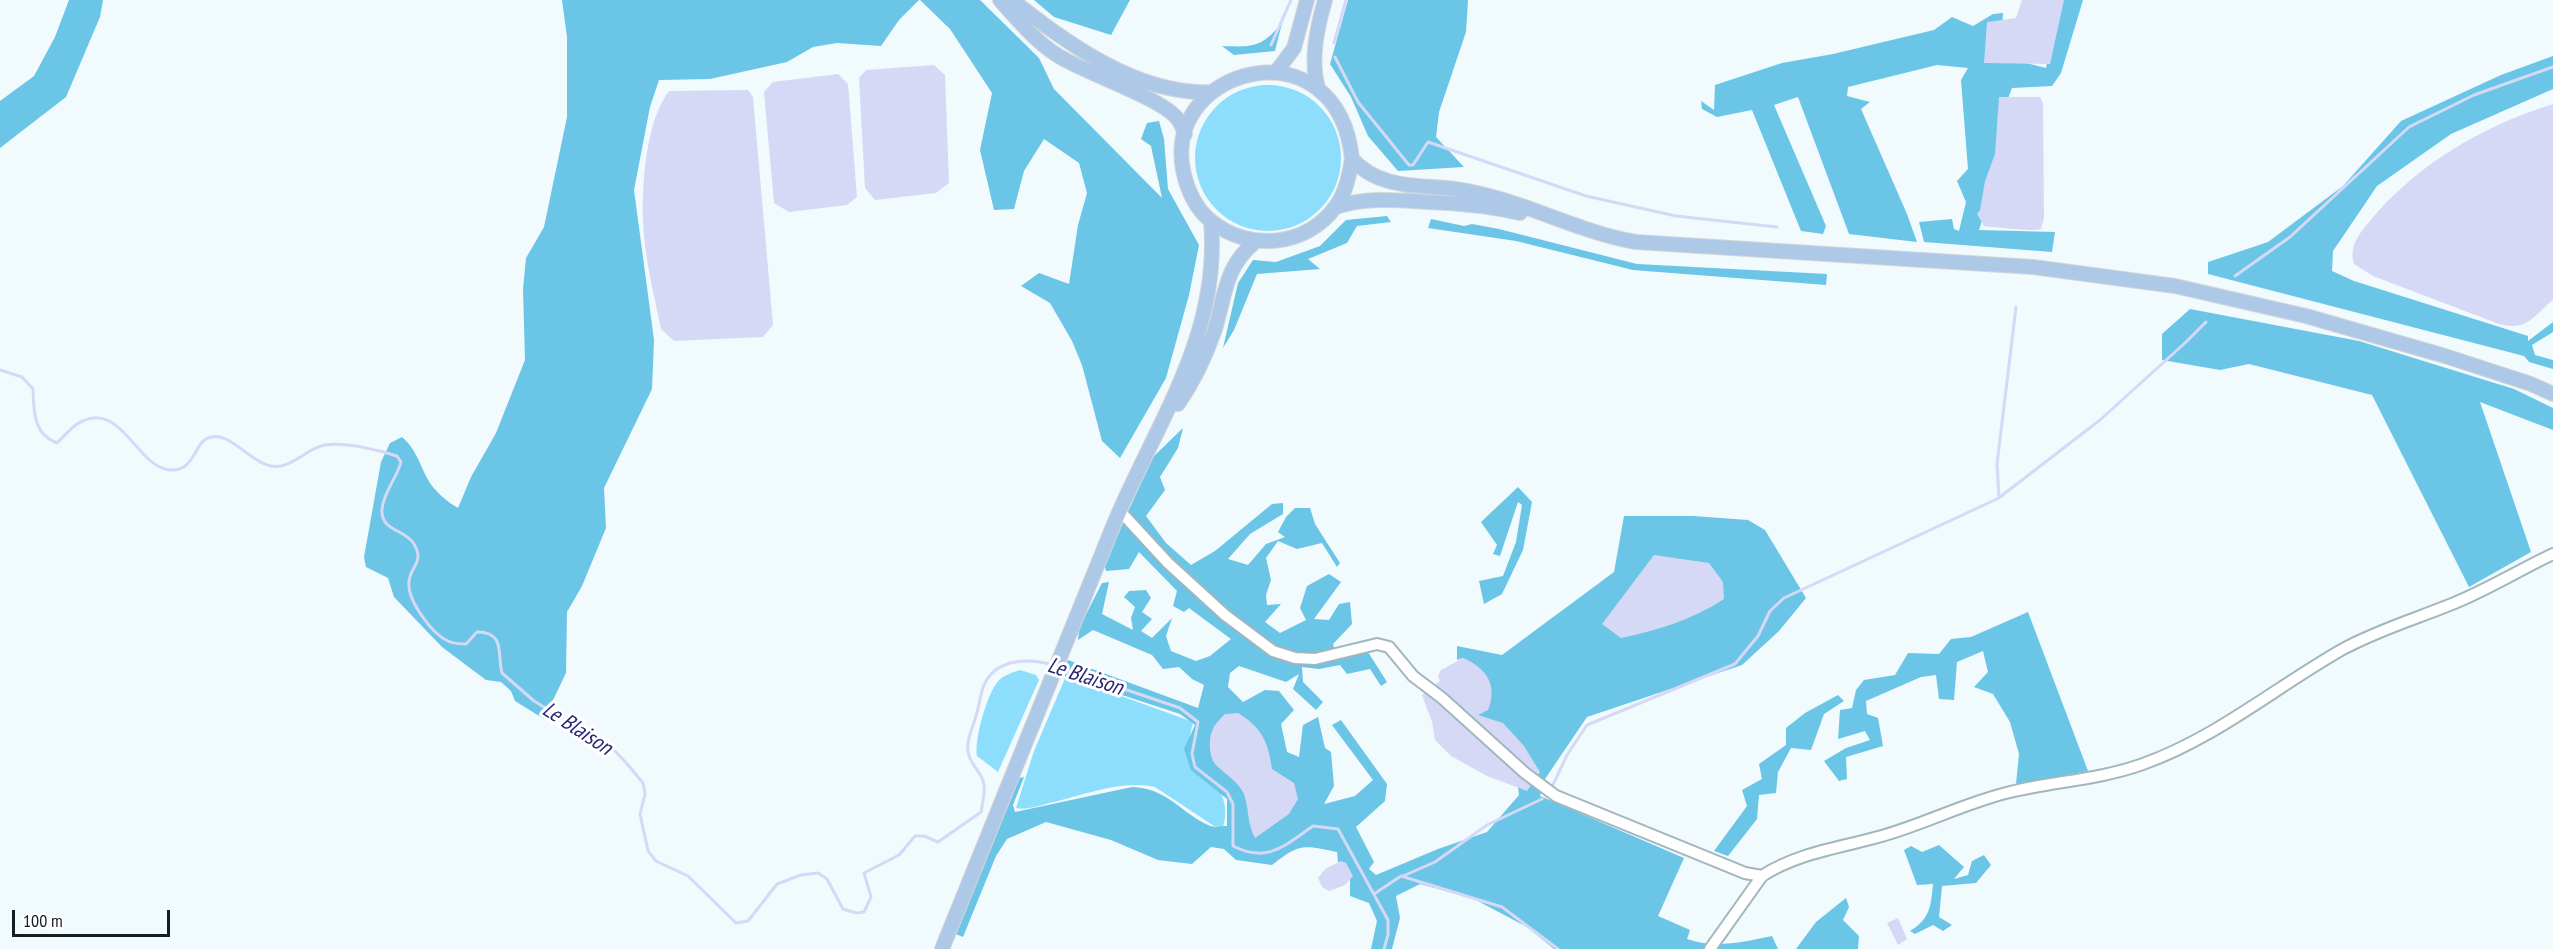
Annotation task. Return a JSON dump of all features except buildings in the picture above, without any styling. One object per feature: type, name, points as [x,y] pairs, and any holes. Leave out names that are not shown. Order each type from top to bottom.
[{"type":"main road","points":[[1000,0],[1022,25],[1055,54],[1078,68],[1157,104],[1179,120],[1185,134]]},
{"type":"main road","points":[[1012,0],[1082,51],[1123,72],[1169,89],[1194,93],[1212,92]]},
{"type":"main road","points":[[1276,72],[1294,48],[1307,0]]},
{"type":"main road","points":[[1318,88],[1314,75],[1314,57],[1325,0]]},
{"type":"main road","points":[[1255,72],[1276,72],[1298,78],[1318,88],[1338,111],[1349,136],[1352,159],[1347,186],[1336,207],[1317,226],[1297,237],[1275,242],[1256,242],[1235,236],[1211,221],[1197,206],[1186,184],[1182,161],[1185,134],[1195,111],[1212,92],[1234,79],[1255,72]]},
{"type":"main road","points":[[1352,159],[1375,178],[1391,184],[1468,191],[1501,199],[1580,228]]},
{"type":"main road","points":[[1336,207],[1370,199],[1460,202],[1509,211],[1636,243],[2033,267],[2175,286],[2306,316],[2434,352],[2553,394]]},
{"type":"main road","points":[[942,949],[1120,511],[1184,376],[1202,324],[1213,264],[1211,221]]},
{"type":"main road","points":[[1155,438],[1193,382],[1207,352],[1232,267],[1244,251],[1256,242]]},
{"type":"street","points":[[1120,511],[1183,577],[1252,637],[1273,651],[1295,658],[1315,659],[1377,644],[1389,647],[1413,676],[1442,698],[1525,773],[1556,796],[1744,873],[1762,876]]},
{"type":"street","points":[[1710,949],[1762,876],[1799,858],[1907,829],[1957,808],[2011,791],[2086,780],[2152,760],[2195,741],[2333,655],[2378,631],[2452,604],[2553,554]]},
{"type":"shaded area","points":[[69,0],[103,0],[100,17],[66,97],[0,148],[0,101],[34,76],[55,37]]},
{"type":"shaded area","points":[[562,0],[919,0],[899,20],[881,46],[837,43],[813,47],[787,62],[710,79],[659,80],[650,107],[634,190],[654,340],[652,389],[604,488],[606,528],[582,586],[567,612],[566,673],[544,719],[515,701],[511,691],[501,682],[486,680],[442,647],[394,597],[388,578],[366,567],[364,557],[381,462],[390,443],[402,437],[414,451],[433,487],[458,508],[471,477],[496,433],[525,360],[523,289],[526,258],[544,227],[567,117],[567,37]]},
{"type":"shaded area","points":[[920,0],[980,0],[1039,58],[1054,89],[1162,198],[1151,146],[1141,139],[1147,123],[1159,121],[1164,139],[1168,189],[1199,245],[1189,295],[1166,378],[1120,458],[1102,441],[1082,365],[1072,341],[1050,303],[1021,286],[1039,273],[1069,284],[1078,225],[1087,193],[1079,163],[1044,139],[1024,171],[1014,209],[994,210],[980,150],[992,93],[950,29]]},
{"type":"shaded area","points":[[1034,0],[1130,0],[1111,35],[1054,17]]},
{"type":"shaded area","points":[[1348,0],[1468,0],[1466,32],[1439,112],[1436,137],[1464,167],[1398,171],[1368,136],[1351,97],[1330,64]]},
{"type":"shaded area","points":[[2022,0],[2064,0],[2050,64],[1984,63],[1987,22],[2016,18]]},
{"type":"shaded area","points":[[2059,0],[2083,0],[2061,73],[2052,86],[2012,88],[2002,114],[1999,167],[1979,230],[2055,232],[2052,252],[1924,242],[1919,222],[1952,219],[1954,229],[1959,231],[1966,202],[1957,181],[1968,169],[1961,80],[1968,68],[1937,65],[1848,87],[1847,96],[1870,102],[1861,109],[1917,242],[1849,234],[1798,97],[1774,105],[1826,226],[1823,234],[1801,231],[1752,110],[1717,117],[1702,109],[1701,101],[1714,110],[1715,85],[1782,63],[1833,54],[1934,30],[1952,17],[1973,26],[1993,14],[2003,13],[2002,26],[1990,54],[2046,68]]},
{"type":"shaded area","points":[[1282,23],[1275,51],[1234,55],[1222,46],[1249,46],[1262,42]]},
{"type":"shaded area","points":[[2553,56],[2553,89],[2451,134],[2377,186],[2333,251],[2332,271],[2354,281],[2528,336],[2528,341],[2553,322],[2553,332],[2532,345],[2535,355],[2553,360],[2553,369],[2529,362],[2524,356],[2208,274],[2208,262],[2268,242],[2343,186],[2401,121],[2501,75]]},
{"type":"shaded area","points":[[934,65],[945,75],[949,183],[936,193],[875,200],[865,188],[859,78],[866,70]]},
{"type":"shaded area","points":[[838,74],[848,84],[857,197],[847,205],[789,212],[774,203],[764,92],[773,82]]},
{"type":"shaded area","points":[[1268,85],[1296,91],[1319,107],[1335,130],[1341,158],[1335,186],[1319,209],[1296,225],[1268,231],[1240,225],[1217,209],[1201,186],[1195,158],[1201,130],[1217,107],[1240,91]]},
{"type":"shaded area","points":[[748,90],[753,97],[773,325],[763,337],[674,341],[661,329],[645,247],[643,205],[645,170],[655,118],[669,91]]},
{"type":"shaded area","points":[[1999,97],[2040,97],[2043,103],[2044,218],[2041,229],[2023,230],[1984,226],[1977,214],[1980,210],[1985,181],[1995,154]]},
{"type":"shaded area","points":[[2553,104],[2553,300],[2534,317],[2517,326],[2499,324],[2373,276],[2354,264],[2355,244],[2374,216],[2392,197],[2433,162],[2479,134]]},
{"type":"shaded area","points":[[1387,216],[1391,222],[1357,226],[1347,243],[1308,259],[1320,269],[1257,274],[1234,330],[1223,348],[1238,283],[1253,260],[1276,262],[1320,246],[1346,220]]},
{"type":"shaded area","points":[[1431,219],[1464,226],[1472,224],[1499,229],[1637,264],[1827,274],[1826,285],[1633,270],[1516,241],[1428,228]]},
{"type":"shaded area","points":[[2190,309],[2359,341],[2514,389],[2553,408],[2553,430],[2480,402],[2531,552],[2469,587],[2372,395],[2249,364],[2220,370],[2162,360],[2162,334]]},
{"type":"shaded area","points":[[1183,428],[1178,448],[1160,477],[1165,490],[1146,516],[1166,543],[1191,565],[1215,551],[1272,504],[1283,503],[1283,514],[1250,534],[1228,559],[1248,565],[1266,544],[1285,537],[1278,532],[1286,517],[1295,508],[1310,508],[1315,524],[1340,563],[1337,567],[1322,543],[1297,549],[1278,541],[1266,558],[1271,580],[1266,595],[1267,605],[1281,604],[1265,622],[1280,633],[1306,620],[1300,608],[1307,586],[1329,574],[1341,582],[1314,619],[1329,620],[1339,604],[1350,602],[1352,624],[1333,644],[1338,660],[1368,652],[1387,682],[1381,686],[1370,669],[1347,674],[1340,665],[1319,669],[1302,667],[1303,682],[1323,702],[1316,710],[1293,689],[1299,674],[1286,682],[1239,666],[1230,673],[1228,687],[1243,702],[1265,690],[1279,691],[1294,710],[1281,724],[1287,752],[1299,757],[1303,725],[1318,717],[1325,748],[1331,752],[1334,786],[1324,804],[1355,796],[1373,780],[1332,725],[1341,720],[1387,784],[1385,801],[1356,827],[1374,862],[1369,869],[1376,875],[1438,849],[1487,832],[1519,795],[1512,743],[1476,714],[1463,658],[1457,660],[1457,646],[1502,655],[1614,572],[1624,516],[1693,516],[1748,520],[1765,530],[1806,598],[1779,631],[1742,665],[1587,717],[1545,779],[1540,796],[1684,858],[1658,916],[1690,930],[1687,939],[1719,944],[1772,936],[1778,949],[1554,949],[1527,927],[1474,899],[1420,884],[1396,896],[1400,918],[1392,949],[1371,949],[1377,921],[1369,903],[1350,896],[1350,878],[1339,872],[1337,852],[1308,847],[1296,849],[1272,865],[1236,860],[1224,849],[1211,847],[1192,864],[1158,860],[1111,840],[1046,822],[1007,839],[996,856],[963,937],[953,933],[1019,778],[1024,777],[1013,805],[1015,812],[1132,787],[1144,788],[1164,796],[1210,826],[1227,826],[1227,799],[1191,770],[1184,749],[1195,725],[1180,714],[1061,675],[1068,660],[1198,708],[1204,685],[1192,679],[1179,667],[1163,669],[1152,655],[1093,630],[1078,640],[1079,628],[1102,583],[1109,582],[1102,614],[1133,630],[1131,618],[1135,607],[1124,597],[1129,591],[1146,590],[1151,598],[1142,612],[1152,619],[1141,631],[1152,638],[1172,618],[1166,636],[1171,651],[1196,661],[1210,656],[1231,639],[1189,608],[1184,612],[1173,606],[1177,591],[1139,552],[1129,569],[1106,571],[1104,564],[1153,457]]},
{"type":"shaded area","points":[[1518,487],[1532,502],[1523,550],[1502,594],[1484,604],[1479,581],[1503,576],[1516,542],[1522,505],[1518,502],[1500,556],[1493,554],[1497,545],[1481,522]]},
{"type":"shaded area","points":[[1654,555],[1709,563],[1723,582],[1724,599],[1700,613],[1674,623],[1621,638],[1602,624]]},
{"type":"shaded area","points":[[2028,612],[2088,771],[2016,784],[2019,754],[2010,722],[1993,694],[1974,687],[1988,672],[1983,651],[1957,662],[1954,700],[1939,699],[1936,675],[1921,677],[1866,701],[1867,714],[1878,718],[1883,746],[1846,757],[1847,779],[1839,781],[1824,761],[1846,748],[1870,740],[1865,731],[1838,739],[1840,710],[1852,708],[1856,690],[1864,680],[1895,675],[1908,653],[1939,654],[1951,639],[1971,637]]},
{"type":"shaded area","points":[[1463,658],[1484,673],[1491,686],[1491,701],[1488,710],[1478,715],[1503,723],[1524,746],[1540,772],[1527,791],[1487,776],[1451,756],[1435,740],[1432,722],[1422,695],[1440,681],[1438,676],[1441,670]]},
{"type":"shaded area","points":[[1020,670],[1036,675],[1039,680],[998,772],[977,756],[979,730],[988,699],[998,681]]},
{"type":"shaded area","points":[[1066,676],[1193,722],[1188,745],[1221,793],[1225,804],[1223,827],[1214,826],[1155,787],[1142,785],[1115,787],[1032,807],[1016,808],[1034,751]]},
{"type":"shaded area","points":[[1838,695],[1844,701],[1824,714],[1811,750],[1791,748],[1778,772],[1776,793],[1759,795],[1757,819],[1728,856],[1714,851],[1747,806],[1742,790],[1762,779],[1759,764],[1786,745],[1786,728],[1805,713]]},
{"type":"shaded area","points":[[1238,713],[1258,730],[1266,743],[1272,769],[1294,783],[1298,799],[1289,814],[1255,838],[1250,826],[1243,792],[1216,765],[1210,748],[1211,733],[1215,725],[1225,714]]},
{"type":"shaded area","points":[[1939,845],[1964,867],[1954,879],[1968,875],[1972,861],[1984,855],[1991,865],[1976,883],[1942,886],[1939,917],[1952,925],[1943,931],[1933,925],[1915,934],[1910,931],[1926,917],[1933,884],[1917,885],[1904,850],[1911,846],[1922,852]]},
{"type":"shaded area","points":[[1341,861],[1346,863],[1353,876],[1345,885],[1329,891],[1322,887],[1318,878],[1325,869]]},
{"type":"shaded area","points":[[1846,898],[1849,907],[1843,920],[1859,936],[1858,949],[1796,949],[1816,922]]},
{"type":"shaded area","points":[[1898,918],[1907,939],[1898,945],[1887,923]]},
{"type":"waterway","points":[[1271,45],[1291,0]]},
{"type":"waterway","points":[[1334,43],[1346,0]]},
{"type":"waterway","points":[[1335,57],[1358,102],[1409,165],[1413,165],[1428,142],[1586,196],[1676,216],[1777,227]]},
{"type":"waterway","points":[[2235,276],[2290,237],[2409,127],[2474,95],[2553,67]]},
{"type":"waterway","points":[[1552,787],[1567,755],[1587,725],[1735,664],[1758,636],[1770,611],[1784,598],[1999,498],[1997,464],[2016,307]]},
{"type":"waterway","points":[[2000,497],[2100,420],[2206,322]]},
{"type":"waterway","name":"Le Blaison","points":[[0,370],[22,377],[33,389],[36,421],[43,434],[49,439],[57,443],[77,424],[92,418],[105,419],[117,426],[159,467],[171,470],[185,466],[205,439],[211,437],[225,439],[255,459],[271,466],[285,465],[311,450],[333,444],[372,449],[397,456],[401,462],[385,496],[382,516],[389,526],[410,539],[417,550],[418,560],[410,577],[409,589],[422,616],[435,631],[453,643],[466,644],[477,632],[492,636],[498,646],[502,673],[534,701],[615,751],[643,783],[645,794],[640,814],[648,851],[656,861],[688,876],[736,923],[748,921],[777,884],[801,875],[818,873],[827,879],[843,909],[856,913],[864,912],[871,897],[864,873],[899,855],[915,836],[924,836],[938,842],[981,812],[984,784],[970,759],[968,747],[984,685],[989,676],[996,670],[1014,662],[1034,661],[1053,665]]},
{"type":"waterway","name":"Le Blaison","points":[[1059,667],[1180,708],[1198,722],[1192,754],[1195,767],[1227,792],[1233,804],[1233,846],[1245,851],[1266,853],[1285,845],[1313,826],[1338,829],[1388,920],[1388,935],[1384,949]]},
{"type":"waterway","points":[[1403,876],[1435,862],[1487,825],[1542,799]]},
{"type":"waterway","points":[[1374,894],[1401,876],[1502,907],[1558,949]]}]
